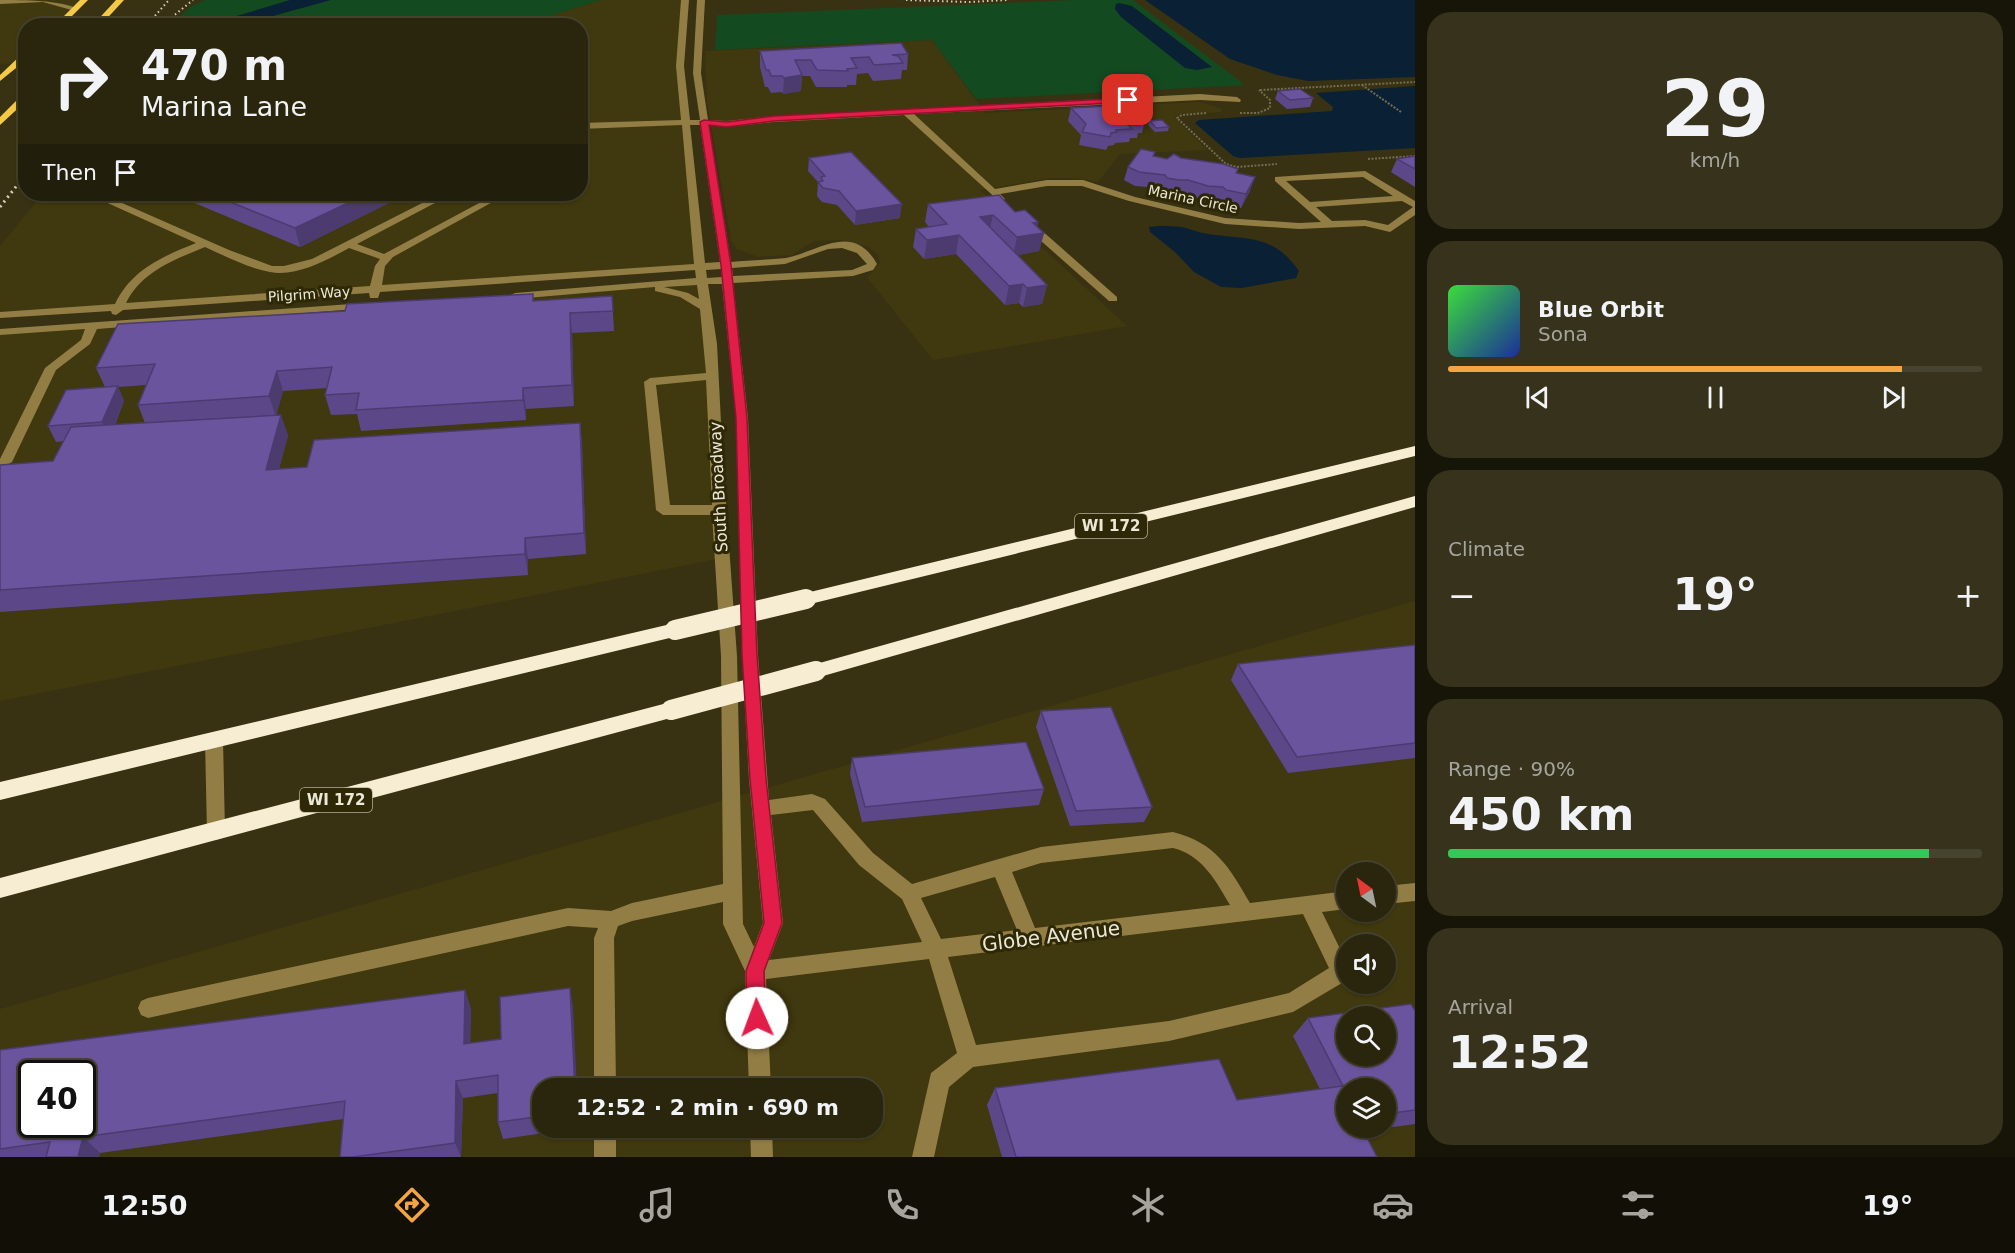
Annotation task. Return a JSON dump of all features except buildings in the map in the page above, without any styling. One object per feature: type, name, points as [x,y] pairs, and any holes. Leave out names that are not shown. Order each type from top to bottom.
[{"type":"highway","name":"WI 172","points":[[0,791],[1415,452]]},
{"type":"highway","name":"WI 172","points":[[0,888],[816,671],[1415,501]]},
{"type":"main road","points":[[65,18],[84,0]]},
{"type":"main road","points":[[103,18],[120,0]]},
{"type":"main road","points":[[0,79],[18,62]]},
{"type":"main road","points":[[0,122],[18,104]]},
{"type":"street","points":[[0,2],[43,0],[64,4],[75,9]]},
{"type":"street","name":"South Broadway","points":[[685,0],[680,56],[712,376],[729,656],[733,924],[755,971],[760,1078]]},
{"type":"street","name":"South Broadway","points":[[701,0],[697,33],[697,73],[727,273],[742,430],[746,489],[745,565],[761,809],[773,923],[755,971]]},
{"type":"street","points":[[588,126],[704,122],[727,124],[774,119],[1200,97],[1237,100]]},
{"type":"street","points":[[906,112],[1011,208]]},
{"type":"street","points":[[1330,225],[1278,179],[1365,174],[1415,205]]},
{"type":"street","name":"Marina Circle","points":[[993,192],[1066,181],[1083,183],[1132,199],[1225,221],[1299,226],[1365,223],[1390,229],[1415,210]]},
{"type":"street","points":[[1307,205],[1404,198]]},
{"type":"street","points":[[111,201],[205,243],[271,269],[284,269],[316,261],[433,201]]},
{"type":"street","points":[[376,288],[380,266],[386,258],[489,201]]},
{"type":"street","points":[[1019,216],[1113,299]]},
{"type":"street","points":[[110,323],[129,288],[143,274],[162,262],[205,243]]},
{"type":"street","points":[[838,243],[861,250],[872,264],[870,268],[853,273],[727,273],[798,260],[816,249],[838,243]]},
{"type":"street","points":[[348,244],[386,258]]},
{"type":"street","name":"Pilgrim Way","points":[[0,315],[376,288],[727,273]]},
{"type":"street","name":"Pilgrim Way","points":[[502,296],[644,287],[701,274]]},
{"type":"street","points":[[644,287],[684,295],[706,308]]},
{"type":"street","name":"Pilgrim Way","points":[[0,332],[377,305],[376,288]]},
{"type":"street","points":[[5,462],[51,368],[86,342],[93,324]]},
{"type":"street","points":[[712,376],[650,382],[663,510],[719,510]]},
{"type":"street","points":[[214,740],[216,832]]},
{"type":"street","points":[[761,809],[812,802],[819,804],[866,859],[909,893],[936,950],[969,1058]]},
{"type":"street","points":[[909,893],[1041,855],[1173,840],[1186,842],[1215,863],[1245,913]]},
{"type":"street","points":[[1000,866],[1030,939]]},
{"type":"street","points":[[148,1008],[568,917],[610,920],[632,912],[732,891]]},
{"type":"street","points":[[1396,895],[1415,892]]},
{"type":"street","name":"Globe Avenue","points":[[755,971],[1336,901]]},
{"type":"street","points":[[923,1157],[939,1081],[969,1058],[1169,1031],[1293,1002],[1341,972],[1309,905]]},
{"type":"street","points":[[605,1078],[604,938],[610,920]]},
{"type":"street","points":[[605,1138],[605,1157]]},
{"type":"street","points":[[761,1138],[762,1157]]},
{"type":"path","points":[[1233,113],[1258,113],[1270,108],[1270,100],[1259,90],[1415,82]]},
{"type":"path","points":[[1362,85],[1401,112]]},
{"type":"path","points":[[1212,113],[1182,115],[1177,118],[1228,166],[1284,164]]},
{"type":"path","points":[[1361,161],[1415,156]]},
{"type":"shaded area","points":[[0,0],[84,0],[65,18],[18,18],[18,62],[0,64]]},
{"type":"shaded area","points":[[600,0],[685,0],[680,56],[700,267],[0,315],[0,246],[37,201],[588,201],[588,18],[543,18]]},
{"type":"shaded area","points":[[932,40],[985,113],[1200,102],[1223,109],[1220,112],[1182,114],[1174,117],[1207,150],[1120,154],[1098,182],[1075,178],[1051,178],[980,190],[1127,326],[933,360],[867,277],[880,263],[878,255],[869,247],[842,240],[814,241],[792,255],[758,257],[737,249],[731,241],[707,102],[705,51]]},
{"type":"shaded area","points":[[703,281],[722,558],[0,701],[0,332]]},
{"type":"shaded area","points":[[1415,601],[1415,1157],[0,1157],[0,1009]]},
{"type":"green space","points":[[205,0],[600,0],[543,18],[178,18],[190,7]]},
{"type":"green space","points":[[1077,0],[1133,0],[1245,85],[976,99],[932,40],[715,50],[717,15]]},
{"type":"water","points":[[290,0],[331,0],[265,18],[230,18]]},
{"type":"water","points":[[1145,0],[1415,0],[1415,77],[1308,81],[1277,75],[1230,59]]},
{"type":"water","points":[[1116,4],[1132,6],[1212,67],[1197,70],[1185,68],[1121,17],[1115,9]]},
{"type":"water","points":[[1415,86],[1415,148],[1240,158],[1233,156],[1195,123],[1199,120],[1332,111],[1333,107],[1316,93]]},
{"type":"water","points":[[1149,227],[1183,227],[1205,234],[1259,241],[1280,250],[1299,271],[1296,278],[1242,288],[1221,287],[1194,272],[1175,252],[1150,232]]},
{"type":"railway","points":[[153,18],[169,0]]},
{"type":"railway","points":[[171,18],[193,0]]},
{"type":"railway","points":[[906,0],[968,2],[1008,0]]},
{"type":"railway","points":[[0,207],[18,184]]},
{"type":"route","points":[[757,1018],[755,971],[773,923],[758,779],[750,655],[742,418],[726,265],[704,122],[727,124],[763,122],[774,119],[1128,100]]}]
